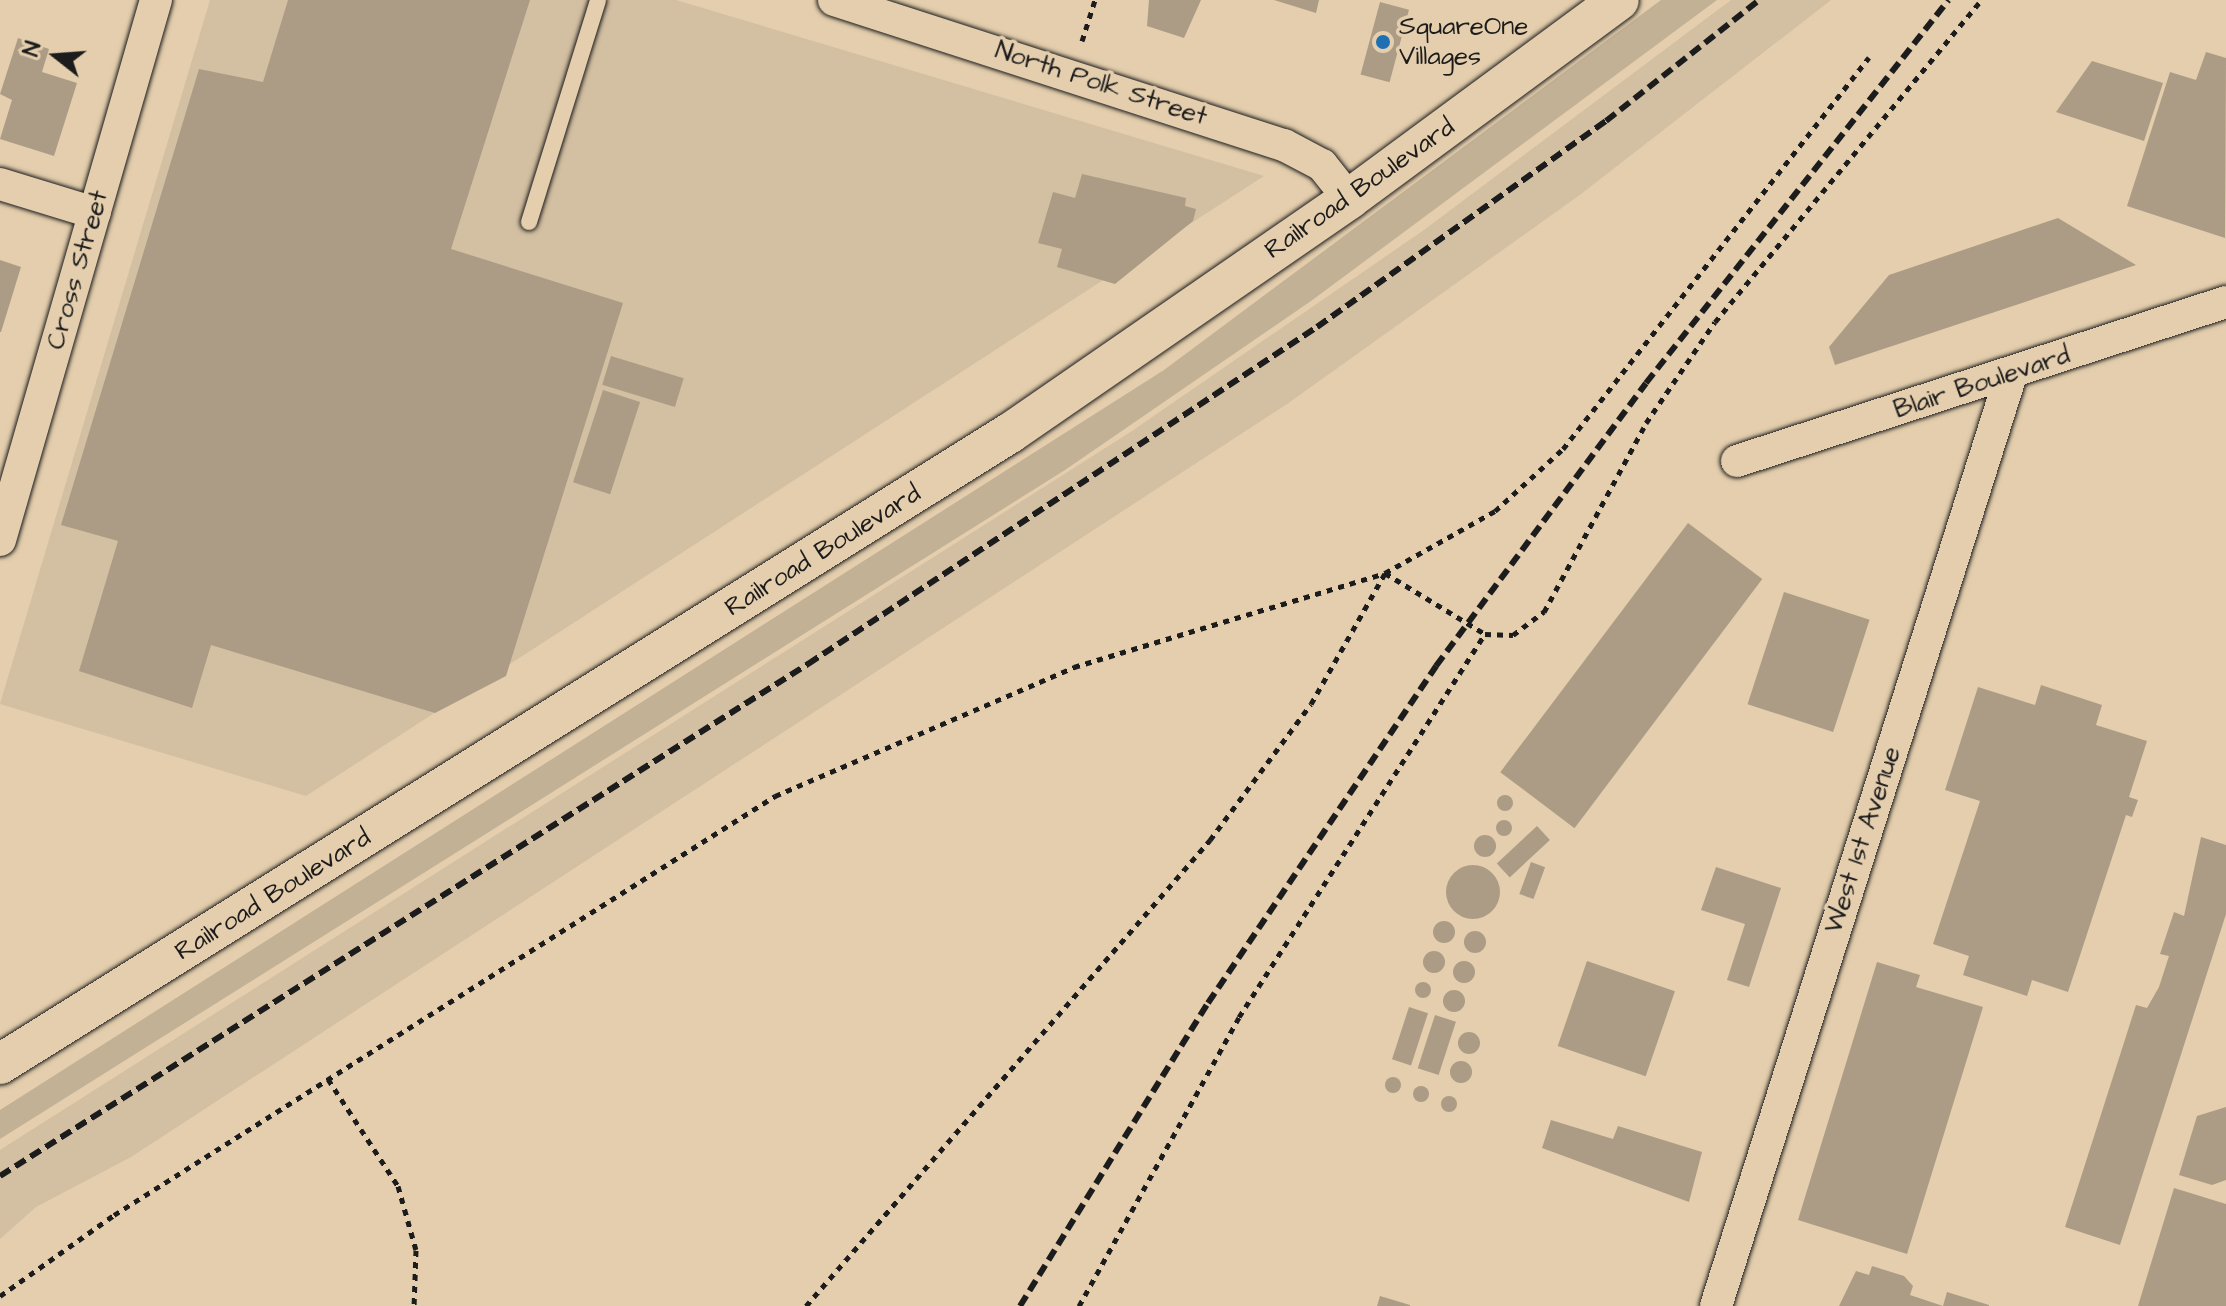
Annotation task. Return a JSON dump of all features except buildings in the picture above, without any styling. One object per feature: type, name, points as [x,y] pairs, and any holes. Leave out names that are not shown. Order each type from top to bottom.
[{"type":"street","name":"Cross Street","points":[[0,540],[156,0]]},
{"type":"street","name":"North Polk Street","points":[[834,0],[1072,74],[1284,145],[1322,165],[1349,199]]},
{"type":"street","name":"Railroad Boulevard","points":[[0,1064],[972,457],[1349,199],[1602,5]]},
{"type":"street","points":[[0,184],[95,213]]},
{"type":"street","name":"Blair Boulevard","points":[[1737,461],[2011,375],[2226,302]]},
{"type":"street","name":"West 1st Avenue","points":[[1716,1306],[2011,375]]},
{"type":"lane","points":[[529,222],[598,0]]},
{"type":"path","points":[[1072,74],[1095,0]]},
{"type":"path","points":[[1385,573],[1485,634],[1513,635],[1544,612],[1646,423],[1715,322],[1981,0]]},
{"type":"path","points":[[0,1296],[328,1079],[775,796],[1074,667],[1385,573],[1495,511],[1563,449],[1869,57]]},
{"type":"path","points":[[806,1306],[1210,840],[1311,704],[1385,573]]},
{"type":"path","points":[[1079,1306],[1239,1017],[1485,634]]},
{"type":"path","points":[[328,1079],[398,1186],[416,1250],[414,1306]]},
{"type":"shaded area","points":[[210,0],[676,0],[1264,176],[306,796],[0,704]]},
{"type":"shaded area","points":[[1661,0],[1717,0],[1311,301],[1065,470],[0,1139],[0,1110],[1164,370]]},
{"type":"shaded area","points":[[1731,0],[1831,0],[1581,194],[1287,404],[131,1157],[36,1207],[0,1239],[0,1150],[1129,433],[1424,230]]},
{"type":"railway","points":[[0,1176],[808,664],[1317,327],[1606,121],[1759,0]]},
{"type":"railway","points":[[1020,1306],[1208,1003],[1436,666],[1646,383],[1948,0]]},
{"type":"place","name":"SquareOne Villages","points":[[1383,42]]}]
